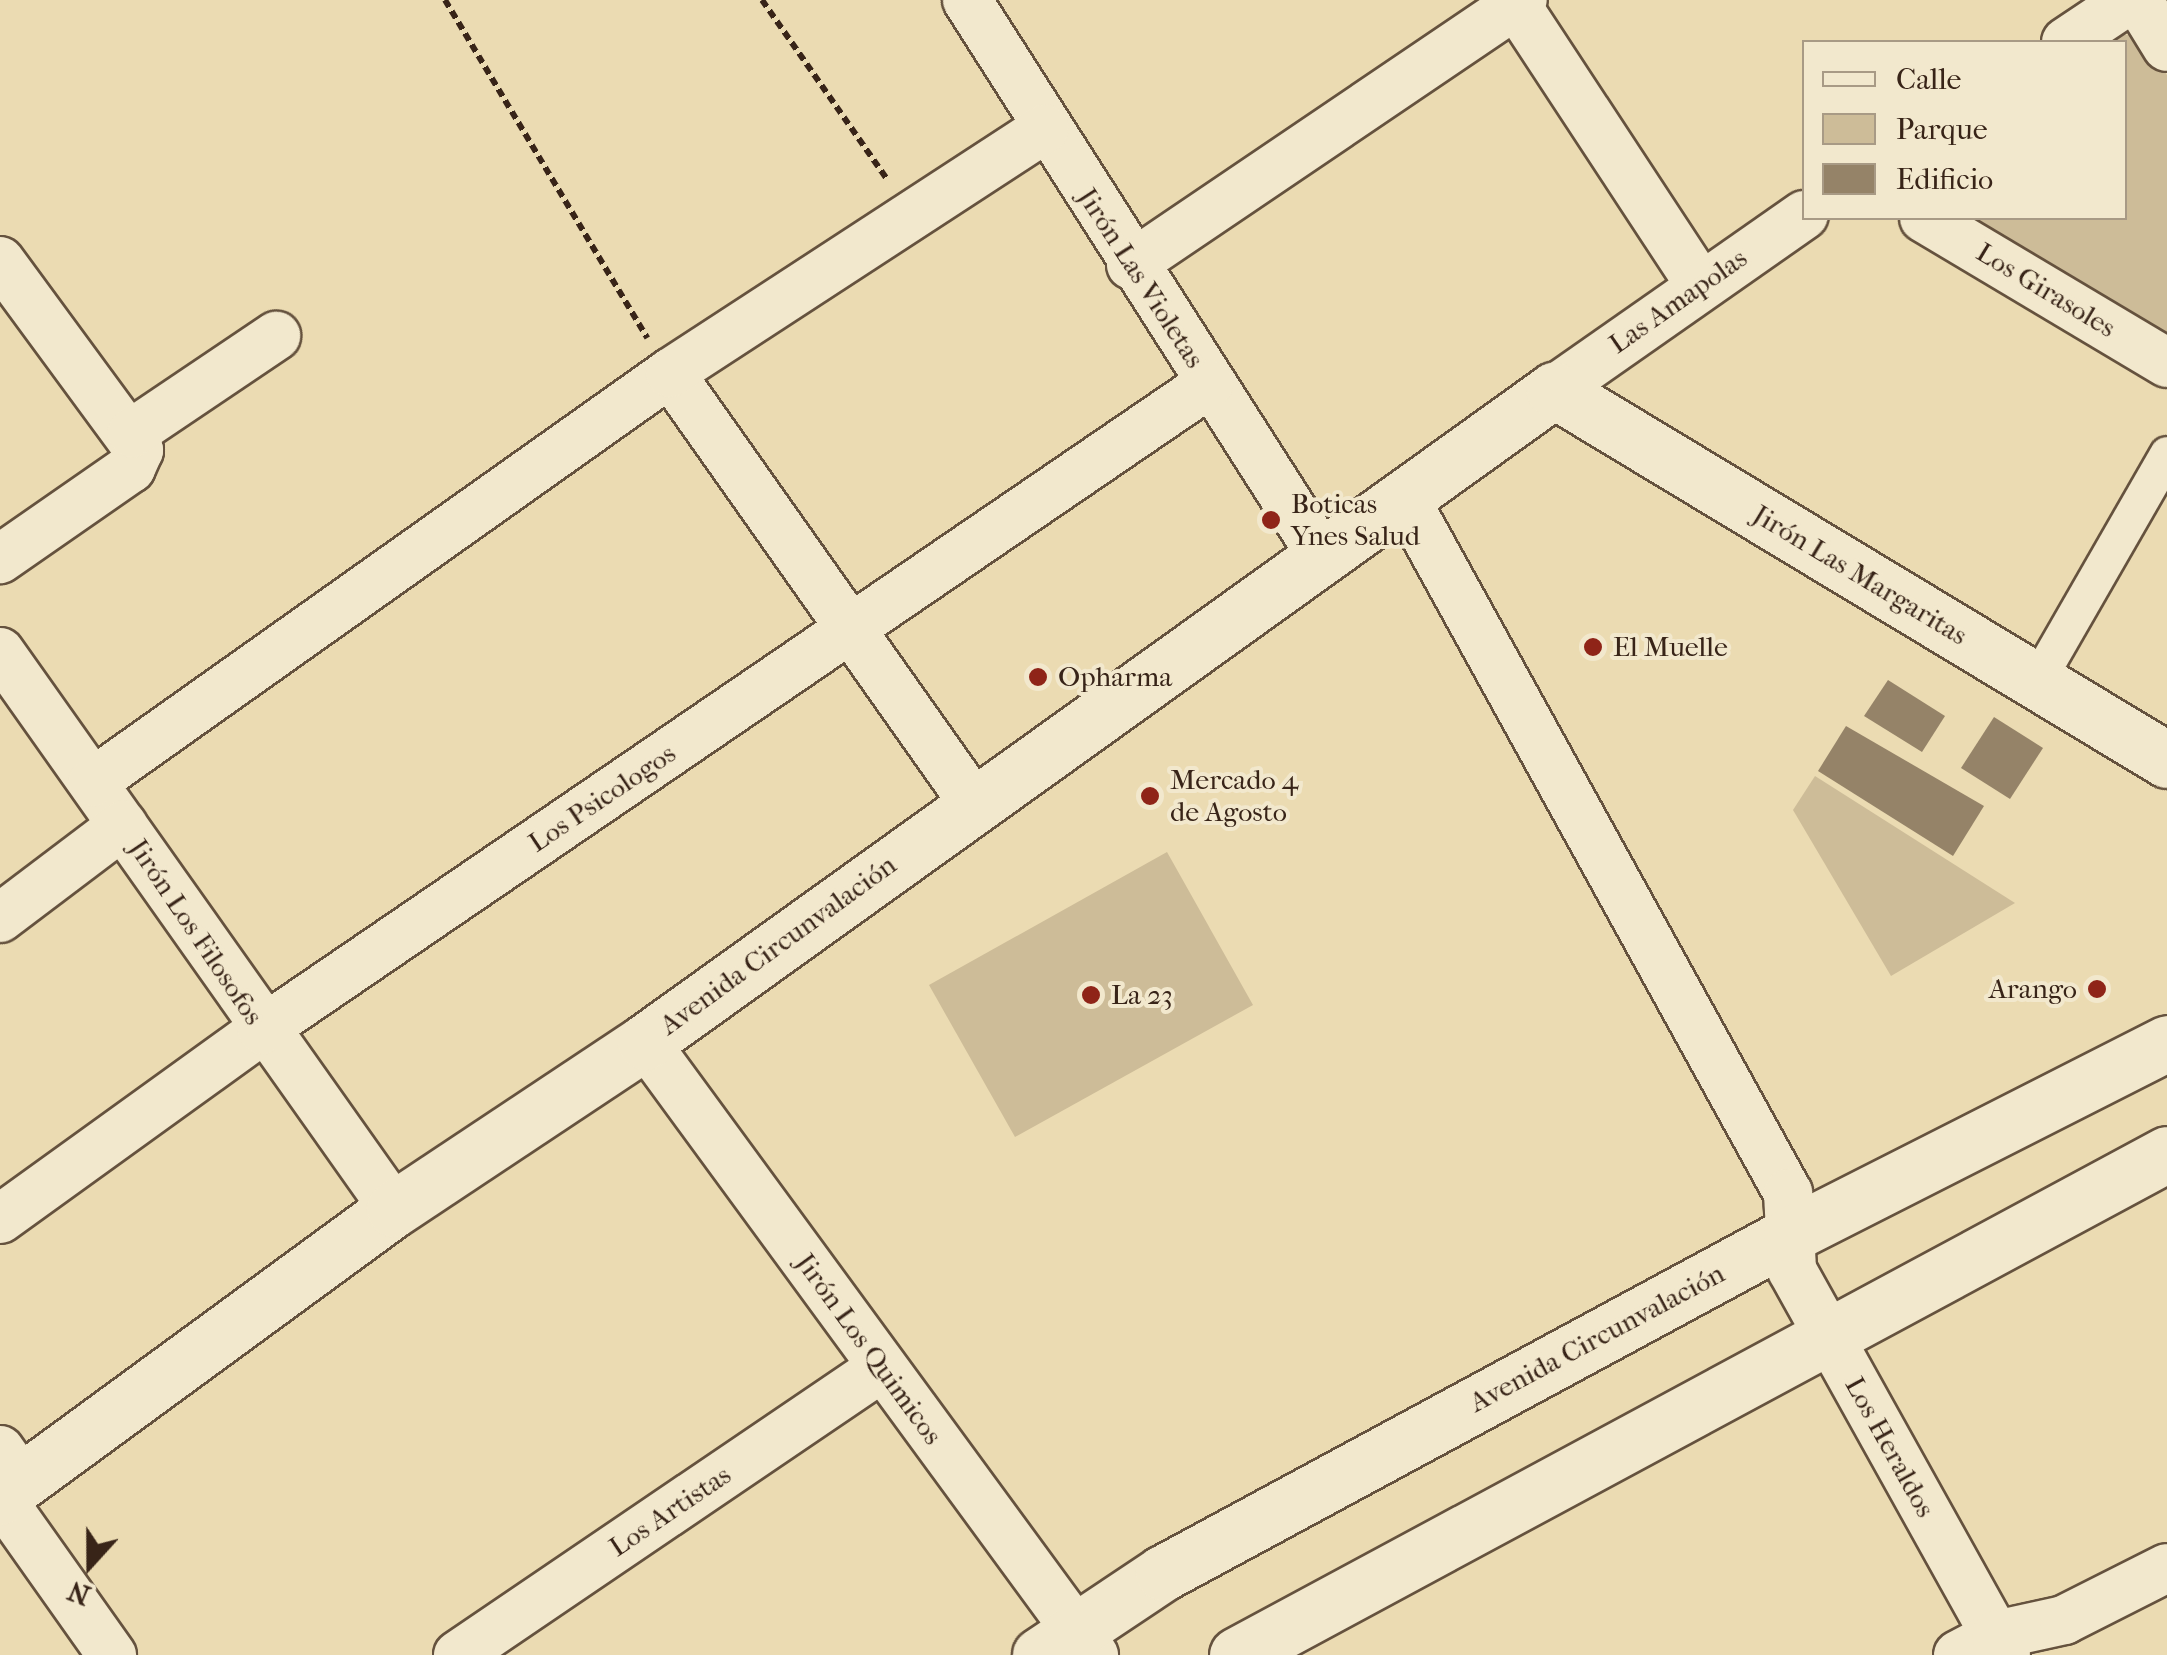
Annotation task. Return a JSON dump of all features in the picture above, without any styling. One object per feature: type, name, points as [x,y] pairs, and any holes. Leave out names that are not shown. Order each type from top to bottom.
[{"type":"street","name":"Jirón Las Violetas","points":[[968,0],[1044,129],[1320,552]]},
{"type":"street","points":[[2069,40],[2129,0]]},
{"type":"street","points":[[2138,0],[2167,48]]},
{"type":"street","points":[[1131,264],[1517,2],[1698,284]]},
{"type":"street","points":[[93,782],[670,373],[1044,129]]},
{"type":"street","name":"Las Amapolas","points":[[1554,390],[1698,284],[1802,217]]},
{"type":"street","name":"Los Girasoles","points":[[1927,220],[2167,363]]},
{"type":"street","points":[[0,261],[131,451]]},
{"type":"street","points":[[0,559],[276,336]]},
{"type":"street","points":[[670,373],[972,802]]},
{"type":"street","name":"Los Psicologos","points":[[0,1219],[262,1030],[1209,384]]},
{"type":"street","name":"Avenida Circunvalación","points":[[7,1476],[645,1042],[1320,552],[1554,390]]},
{"type":"street","name":"Jirón Las Margaritas","points":[[1554,390],[2167,760]]},
{"type":"street","points":[[2036,682],[2167,454]]},
{"type":"street","name":"Los Heraldos","points":[[1404,497],[1788,1193],[1792,1270],[1987,1648]]},
{"type":"street","name":"Jirón Los Filosofos","points":[[0,652],[262,1030],[394,1210]]},
{"type":"street","points":[[0,918],[123,826]]},
{"type":"street","name":"Jirón Los Quimicos","points":[[645,1042],[881,1368],[1070,1647]]},
{"type":"street","name":"Avenida Circunvalación","points":[[1070,1647],[1162,1573],[1791,1234],[2167,1043]]},
{"type":"street","points":[[1238,1655],[2167,1154]]},
{"type":"street","name":"Los Artistas","points":[[458,1655],[881,1368]]},
{"type":"street","points":[[7,1476],[112,1655]]},
{"type":"street","points":[[1987,1648],[2064,1620],[2167,1568]]},
{"type":"path","points":[[445,0],[595,259],[670,373]]},
{"type":"path","points":[[762,0],[913,215]]},
{"type":"green space","points":[[2143,34],[2167,75],[2167,343],[1971,220],[2127,220],[2127,40],[2096,40],[2103,36]]},
{"type":"green space","points":[[1815,776],[2015,903],[1891,976],[1793,810]]},
{"type":"green space","name":"La 23","points":[[1167,852],[1253,1005],[1015,1137],[929,985]]},
{"type":"building","points":[[1888,680],[1945,716],[1922,752],[1864,716]]},
{"type":"building","points":[[1994,717],[2043,748],[2010,799],[1961,768]]},
{"type":"building","points":[[1846,726],[1984,806],[1953,856],[1818,771]]},
{"type":"place","name":"Boticas Ynes Salud","points":[[1271,520]]},
{"type":"place","name":"El Muelle","points":[[1593,647]]},
{"type":"place","name":"Opharma","points":[[1038,677]]},
{"type":"place","name":"Mercado 4 de Agosto","points":[[1150,796]]},
{"type":"place","name":"Arango","points":[[2097,989]]},
{"type":"place","name":"La 23","points":[[1091,995]]}]
